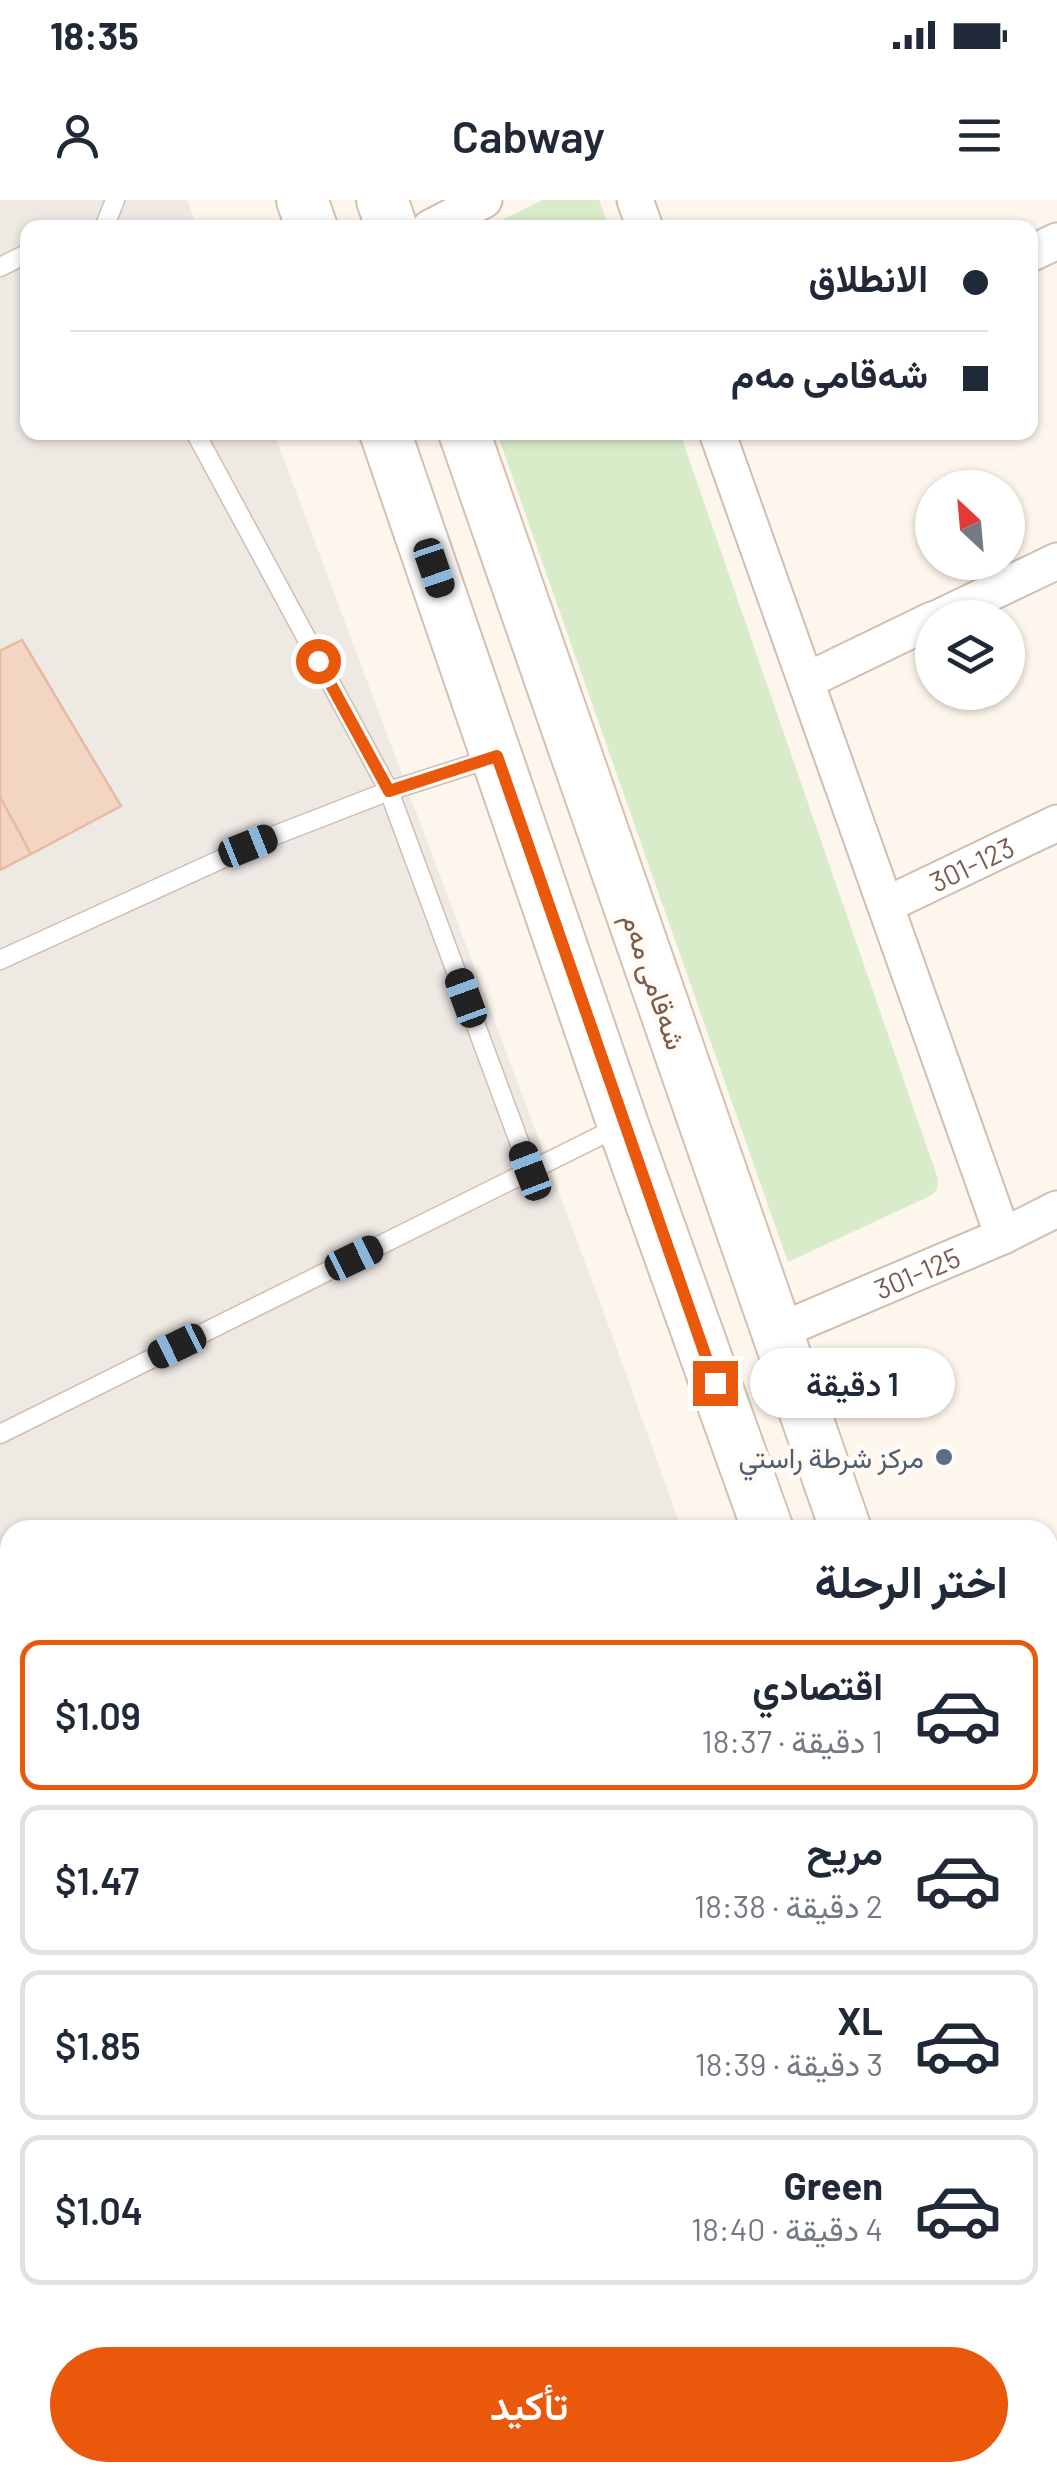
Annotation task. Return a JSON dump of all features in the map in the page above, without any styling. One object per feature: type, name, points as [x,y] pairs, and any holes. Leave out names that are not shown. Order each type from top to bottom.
[{"type":"street","points":[[445,220],[484,200]]},
{"type":"street","points":[[388,440],[623,1125],[764,1520]]},
{"type":"street","name":"شەقامی مەم","points":[[467,440],[843,1520]]},
{"type":"street","points":[[721,440],[1003,1236]]},
{"type":"street","points":[[434,568],[503,542]]},
{"type":"street","points":[[975,600],[1057,561]]},
{"type":"street","points":[[806,681],[915,629]]},
{"type":"street","name":"301-123","points":[[886,906],[1057,823]]},
{"type":"street","name":"301-125","points":[[777,1332],[1003,1236],[1057,1208]]},
{"type":"lane","points":[[199,440],[389,791],[530,1171]]},
{"type":"lane","points":[[0,960],[227,854],[389,791],[497,756]]},
{"type":"lane","points":[[0,1434],[623,1125]]},
{"type":"shaded area","points":[[0,200],[187,200],[194,220],[20,220],[20,440],[277,440],[678,1520],[0,1520]]},
{"type":"green space","points":[[543,200],[599,200],[606,220],[502,220]]},
{"type":"green space","points":[[499,440],[682,440],[938,1179],[932,1195],[788,1262]]},
{"type":"building","points":[[22,640],[121,806],[31,854],[0,797],[0,651]]},
{"type":"building","points":[[0,797],[31,854],[0,870]]},
{"type":"place","name":"مركز شرطة راستي","points":[[944,1457]]},
{"type":"route","points":[[318,661],[389,791],[497,756],[715,1383]]}]
